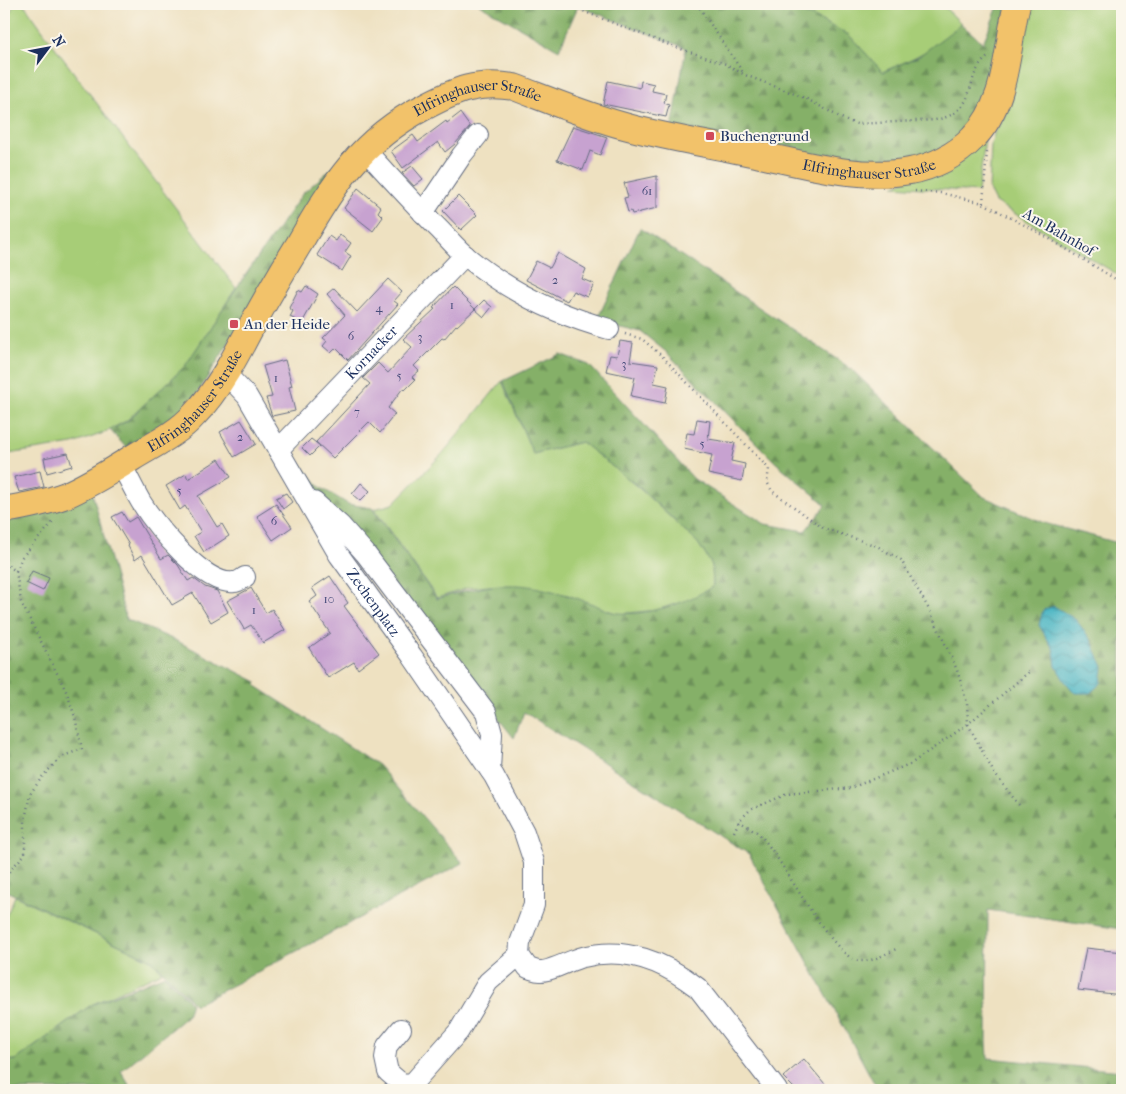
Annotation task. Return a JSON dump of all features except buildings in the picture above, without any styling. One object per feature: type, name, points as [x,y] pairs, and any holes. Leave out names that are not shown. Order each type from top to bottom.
[{"type":"main road","name":"Elfringhauser Straße","points":[[4,510],[34,505],[66,495],[182,428],[205,403],[225,373],[338,179],[364,149],[386,130],[445,95],[476,85],[496,84],[514,87],[627,127],[668,136],[846,172],[905,172],[940,161],[962,148],[982,128],[1001,88],[1017,4]]},
{"type":"street","points":[[424,213],[462,155],[478,136]]},
{"type":"street","points":[[364,149],[466,255],[508,286],[583,322],[609,329]]},
{"type":"street","name":"Kornacker","points":[[278,450],[466,255]]},
{"type":"street","name":"Zechenplatz","points":[[225,373],[247,396],[340,555],[492,773],[524,832],[534,862],[535,889],[534,905],[520,943],[519,955]]},
{"type":"street","points":[[121,464],[141,502],[158,525],[204,573],[218,580],[235,582],[245,577]]},
{"type":"street","points":[[303,494],[340,525],[365,553],[486,712],[492,734],[492,773]]},
{"type":"street","points":[[401,1029],[387,1046],[385,1058],[388,1072],[402,1084],[410,1087],[459,1031],[488,982],[519,955],[528,968],[541,972],[584,956],[618,953],[649,959],[683,976],[698,988],[777,1090]]},
{"type":"path","points":[[565,4],[672,46],[726,64],[745,75],[805,98],[847,121],[857,124],[946,118],[962,107],[980,64],[987,57],[1007,58]]},
{"type":"path","points":[[697,4],[745,75]]},
{"type":"path","points":[[984,203],[987,149]]},
{"type":"path","name":"Am Bahnhof","points":[[909,190],[941,193],[984,203],[1038,232],[1122,284]]},
{"type":"path","points":[[609,329],[642,339],[662,356],[769,469],[767,482],[772,491],[824,528],[877,546],[901,560],[931,613],[957,670],[967,703],[968,724],[994,773],[1019,805]]},
{"type":"path","points":[[4,877],[25,854],[25,820],[30,794],[42,777],[61,757],[82,749],[75,717],[67,693],[21,602],[16,571],[22,556],[65,507],[66,495]]},
{"type":"path","points":[[4,563],[16,571]]},
{"type":"path","points":[[734,832],[739,822],[750,810],[787,794],[851,788],[912,763],[968,724],[1031,670]]},
{"type":"path","points":[[739,822],[761,835],[824,928],[844,954],[857,961],[873,960],[898,948]]},
{"type":"green space","points":[[14,4],[24,4],[236,288],[185,367],[126,421],[101,434],[73,444],[8,454],[6,503],[4,503],[4,27]]},
{"type":"green space","points":[[479,4],[773,4],[814,17],[849,35],[883,72],[919,56],[960,23],[983,43],[999,4],[1008,4],[989,94],[960,137],[935,152],[909,161],[863,164],[672,128],[686,48],[578,6],[559,50]]},
{"type":"green space","points":[[773,4],[941,4],[961,23],[935,46],[914,58],[882,72],[849,35],[814,17]]},
{"type":"green space","points":[[1030,4],[1122,4],[1122,277],[995,202],[989,190],[991,144],[1010,100]]},
{"type":"green space","points":[[985,140],[978,192],[894,186]]},
{"type":"green space","points":[[344,158],[187,410],[131,453],[110,430],[127,421],[185,366],[237,287],[303,193]]},
{"type":"green space","points":[[640,228],[850,368],[984,497],[1044,523],[1122,544],[1122,929],[988,910],[987,1041],[988,1058],[1122,1071],[1122,1090],[878,1090],[749,854],[524,712],[514,738],[334,512],[308,484],[290,451],[320,487],[348,504],[372,508],[437,599],[485,587],[522,585],[583,600],[612,612],[630,613],[668,607],[704,592],[713,586],[712,565],[698,543],[640,488],[581,442],[533,454],[503,381],[560,354],[589,365],[694,479],[765,524],[805,531],[826,505],[774,461],[665,351],[640,331],[597,320]],"holes":[[[1067,614],[1076,620],[1056,666],[1054,650],[1039,625]]]},
{"type":"green space","points":[[502,381],[533,454],[582,442],[640,489],[698,543],[712,565],[713,586],[699,596],[657,610],[618,614],[568,595],[533,587],[499,585],[468,588],[437,598],[374,509],[393,504],[443,453]]},
{"type":"green space","points":[[91,488],[126,619],[179,642],[257,682],[256,686],[378,765],[463,863],[195,1005],[153,961],[4,890],[4,516]]},
{"type":"green space","points":[[15,896],[153,961],[162,972],[91,1005],[16,1060],[4,1061],[4,921]]},
{"type":"green space","points":[[165,975],[191,1003],[187,1016],[121,1071],[132,1090],[4,1090],[4,1061],[16,1060],[91,1005]]},
{"type":"water","points":[[1054,606],[1076,620],[1091,640],[1103,667],[1101,683],[1090,693],[1075,693],[1064,680],[1056,666],[1054,650],[1039,625],[1043,610]]},
{"type":"place","name":"Buchengrund","points":[[710,136]]},
{"type":"place","name":"An der Heide","points":[[234,324]]}]
